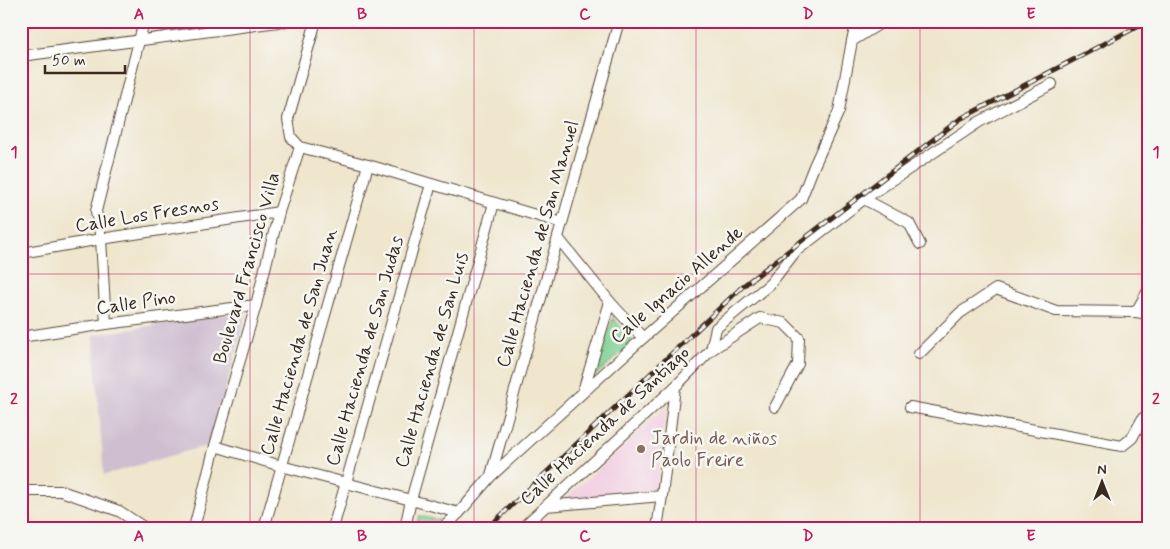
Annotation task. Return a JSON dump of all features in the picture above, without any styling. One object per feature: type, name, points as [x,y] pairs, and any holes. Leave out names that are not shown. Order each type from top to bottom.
[{"type":"street","points":[[106,324],[101,240],[96,211],[144,21]]},
{"type":"street","points":[[21,56],[286,21]]},
{"type":"street","points":[[316,21],[288,119],[290,137],[300,147],[368,165],[562,223]]},
{"type":"street","name":"Calle Hacienda de San Manuel","points":[[491,476],[619,21]]},
{"type":"street","name":"Calle Ignacio Allende","points":[[443,528],[459,513],[491,476],[643,338],[801,199],[839,111],[857,21]]},
{"type":"street","points":[[852,40],[884,21]]},
{"type":"street","points":[[711,350],[716,328],[770,284],[796,251],[864,198],[979,122],[1052,84]]},
{"type":"street","name":"Boulevard Francisco Villa","points":[[194,528],[215,446],[256,304],[279,212],[300,147]]},
{"type":"street","name":"Calle Hacienda de San Juan","points":[[264,528],[368,165]]},
{"type":"street","name":"Calle Hacienda de San Judas","points":[[333,528],[431,184]]},
{"type":"street","points":[[864,198],[909,223],[920,244]]},
{"type":"street","name":"Calle Hacienda de San Luis","points":[[405,528],[411,500],[494,203]]},
{"type":"street","name":"Calle Los Fresnos","points":[[21,253],[279,212]]},
{"type":"street","points":[[558,238],[610,302],[643,338]]},
{"type":"street","points":[[919,354],[960,313],[996,289],[1056,311],[1136,312],[1149,314]]},
{"type":"street","points":[[1136,312],[1149,290]]},
{"type":"street","points":[[583,392],[610,302]]},
{"type":"street","name":"Calle Pino","points":[[21,337],[256,304]]},
{"type":"street","name":"Calle Hacienda de Santiago","points":[[522,528],[675,387],[711,350],[760,318],[784,323],[799,338],[798,364],[775,407]]},
{"type":"street","points":[[657,528],[675,387]]},
{"type":"street","points":[[910,407],[1122,446],[1132,438],[1144,418],[1149,416]]},
{"type":"street","points":[[215,446],[281,466],[459,513]]},
{"type":"street","points":[[21,491],[61,491],[120,511],[145,528]]},
{"type":"street","points":[[546,506],[662,496]]},
{"type":"shaded area","points":[[247,311],[210,446],[104,475],[93,335]]},
{"type":"shaded area","name":"Jardin de niños Paolo Freire","points":[[667,406],[657,492],[563,501]]},
{"type":"green space","points":[[613,318],[634,342],[592,378]]},
{"type":"green space","points":[[419,516],[445,521],[437,528],[415,528]]},
{"type":"railway","points":[[488,528],[743,286],[960,119],[1148,21]]},
{"type":"place","name":"Jardin de niños Paolo Freire","points":[[641,449]]}]
